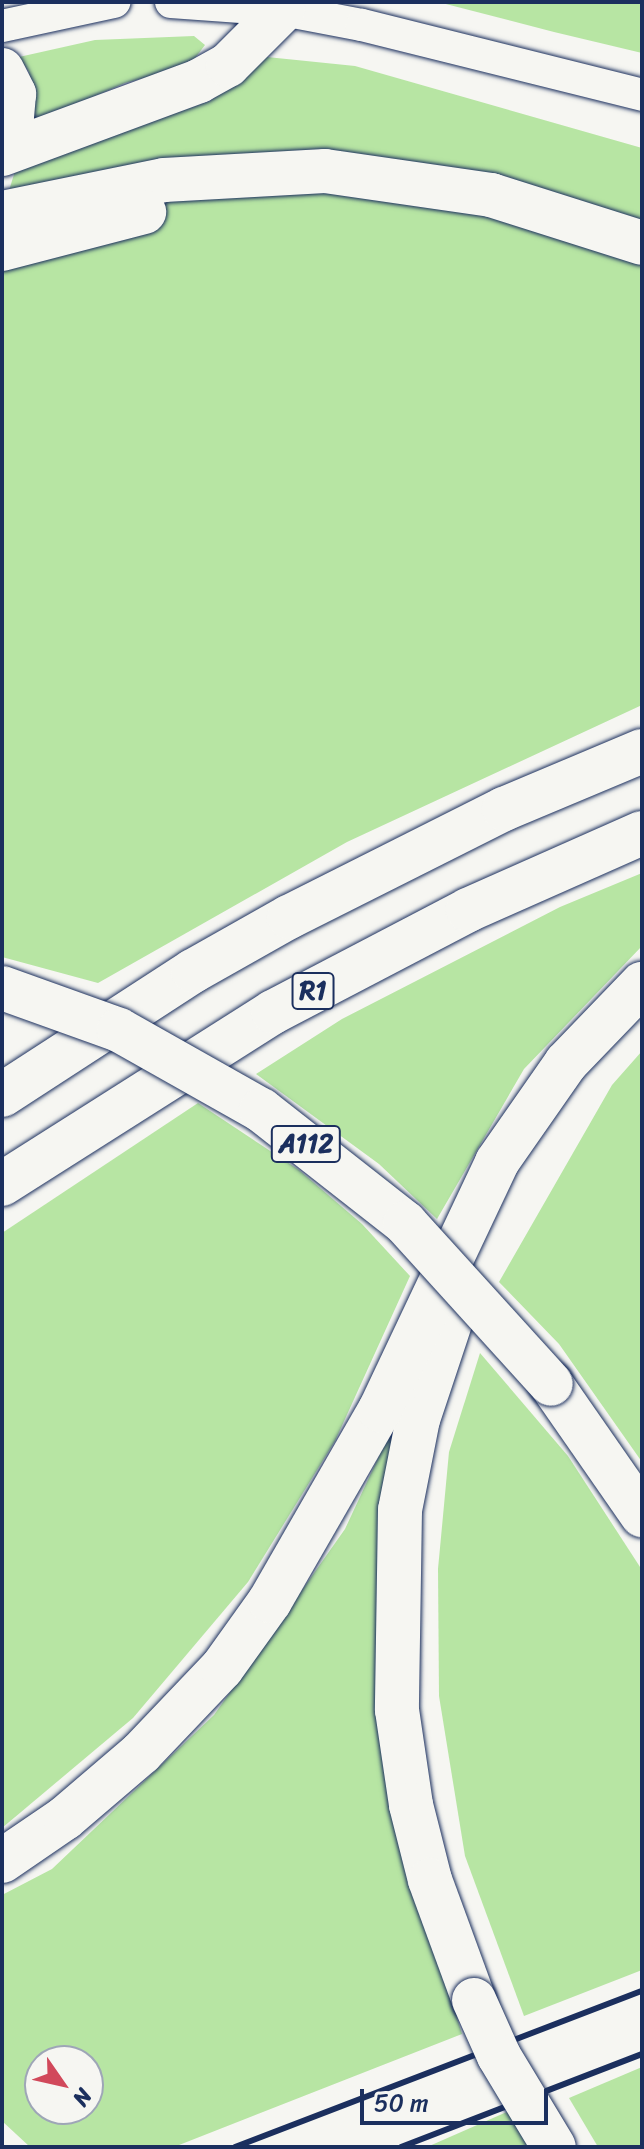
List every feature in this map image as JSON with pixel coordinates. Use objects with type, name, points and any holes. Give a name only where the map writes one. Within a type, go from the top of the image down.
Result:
[{"type":"highway","points":[[2,154],[199,81],[228,65],[283,10]]},
{"type":"highway","points":[[2,70],[14,94],[12,116],[2,133]]},
{"type":"highway","points":[[2,213],[107,188],[216,174],[325,171],[491,195],[642,243]]},
{"type":"highway","points":[[2,249],[131,213],[320,198],[483,216],[642,261]]},
{"type":"highway","points":[[2,1095],[193,971],[289,917],[504,809],[642,751]]},
{"type":"highway","name":"R1","points":[[2,1184],[273,1012],[468,910],[642,833]]},
{"type":"highway","points":[[2,1861],[65,1818],[141,1753],[222,1668],[270,1601],[380,1410],[497,1162],[566,1063],[642,984]]},
{"type":"highway","name":"A112","points":[[2,988],[119,1030],[261,1110],[405,1223],[551,1384],[642,1515]]},
{"type":"highway","points":[[543,1098],[510,1168],[439,1349],[418,1419],[400,1510],[397,1710],[411,1805],[430,1880],[474,2000],[499,2056],[554,2147]]},
{"type":"street","points":[[2,26],[114,2]]},
{"type":"street","points":[[171,2],[283,10],[462,48],[642,95]]},
{"type":"green space","points":[[438,2],[642,2],[642,53],[554,32]]},
{"type":"green space","points":[[194,36],[205,45],[189,66],[125,83],[33,123],[29,72],[19,57],[95,40]]},
{"type":"green space","points":[[267,57],[355,66],[642,148],[642,705],[347,842],[98,983],[2,957],[2,213],[16,168],[210,101]]},
{"type":"green space","points":[[642,873],[642,946],[524,1069],[437,1219],[379,1164],[256,1074],[342,1019],[560,907]]},
{"type":"green space","points":[[642,1051],[642,1462],[559,1344],[499,1282],[612,1085]]},
{"type":"green space","points":[[198,1103],[299,1170],[362,1224],[410,1276],[335,1441],[248,1582],[133,1718],[2,1828],[2,1233]]},
{"type":"green space","points":[[480,1353],[568,1456],[642,1570],[642,1970],[524,2016],[465,1856],[439,1696],[438,1569],[449,1452]]},
{"type":"green space","points":[[421,1366],[408,1856],[462,2034],[174,2147],[30,2147],[2,2121],[2,1895],[52,1869],[214,1715],[345,1529]]},
{"type":"green space","points":[[642,2067],[642,2147],[598,2147],[569,2098]]},
{"type":"green space","points":[[509,2111],[533,2147],[427,2147]]},
{"type":"railway","points":[[235,2147],[642,1991]]},
{"type":"railway","points":[[401,2147],[642,2054]]}]
